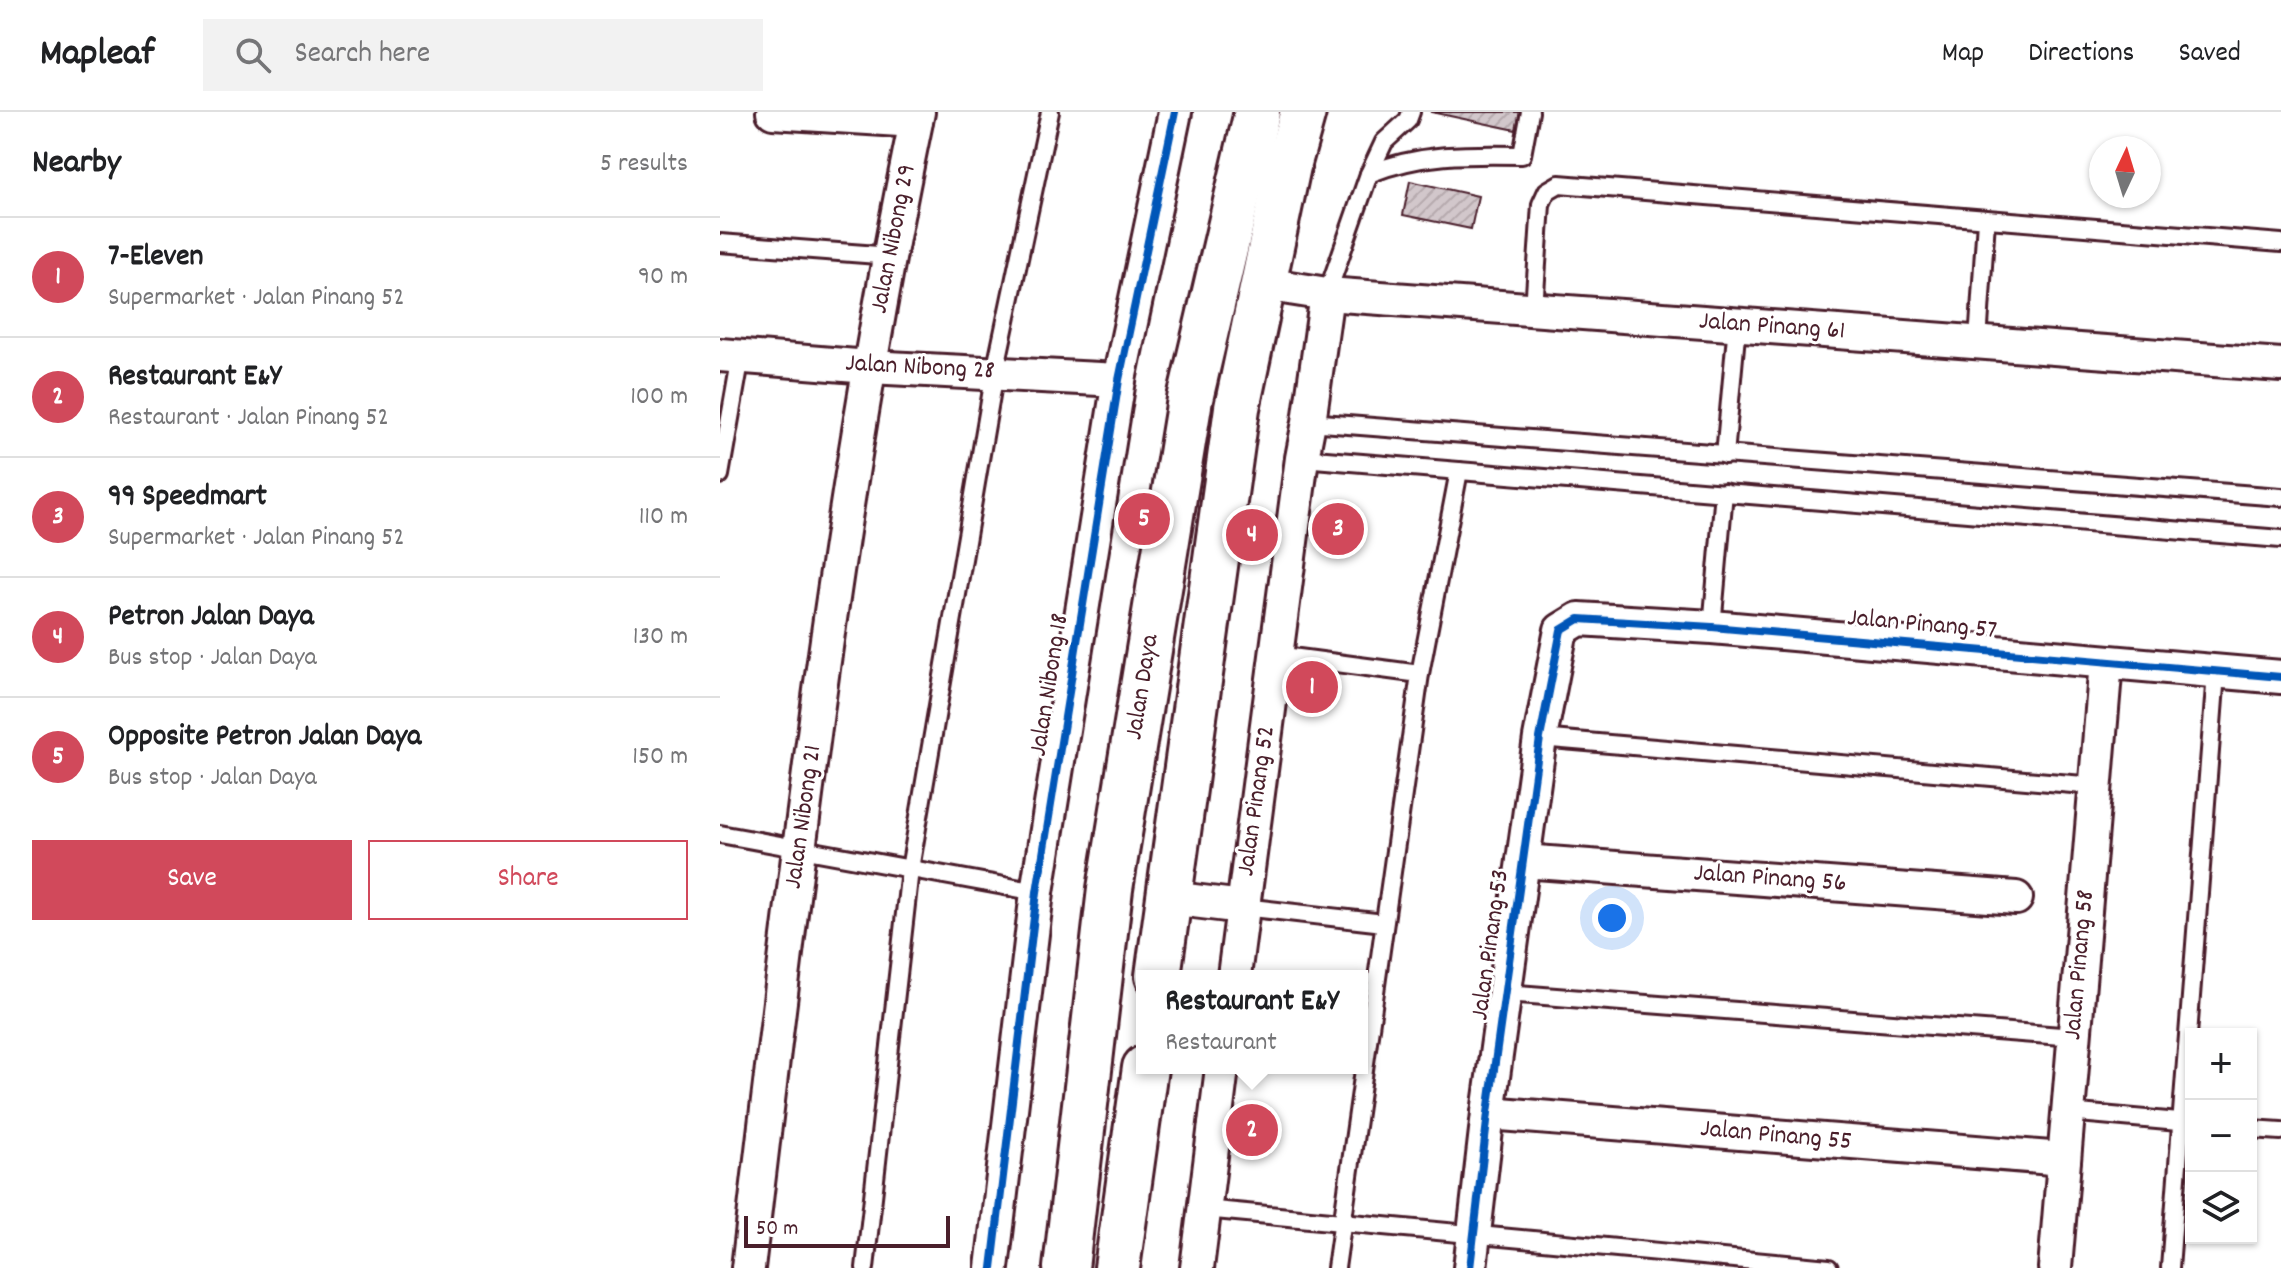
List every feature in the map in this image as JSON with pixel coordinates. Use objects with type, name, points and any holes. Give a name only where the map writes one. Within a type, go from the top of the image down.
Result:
[{"type":"main road","name":"Jalan Daya","points":[[1066,1268],[1110,889],[1190,399],[1257,112]]},
{"type":"main road","name":"Jalan Daya","points":[[1159,970],[1237,408],[1288,166],[1303,112]]},
{"type":"main road","points":[[1117,1268],[1144,1074]]},
{"type":"street","points":[[786,112],[917,116]]},
{"type":"street","name":"Jalan Nibong 18","points":[[992,1268],[1037,892],[1119,380],[1175,112]]},
{"type":"street","name":"Jalan Nibong 29","points":[[869,367],[917,116]]},
{"type":"street","name":"Jalan Pinang 61","points":[[1264,284],[1327,294],[2281,365]]},
{"type":"street","name":"Jalan Pinang 52","points":[[1235,970],[1302,458],[1327,294]]},
{"type":"street","name":"Jalan Nibong 28","points":[[731,356],[869,367],[1119,380]]},
{"type":"street","name":"Jalan Nibong 21","points":[[748,1268],[798,849],[869,367]]},
{"type":"street","name":"Jalan Pinang 57","points":[[1561,630],[1579,619],[1712,627],[2281,677]]},
{"type":"street","name":"Jalan Pinang 53","points":[[1470,1268],[1488,1113],[1540,738],[1561,630]]},
{"type":"street","name":"Jalan Pinang 58","points":[[2055,1268],[2106,662]]},
{"type":"street","name":"Jalan Pinang 56","points":[[1523,861],[2016,898]]},
{"type":"street","points":[[1169,898],[1243,907]]},
{"type":"street","points":[[1197,1268],[1221,1074]]},
{"type":"street","name":"Jalan Pinang 55","points":[[1488,1113],[2064,1159]]},
{"type":"lane","points":[[865,1268],[910,869],[995,372],[1050,112]]},
{"type":"lane","points":[[1327,294],[1369,174],[1384,142],[1408,120],[1411,112]]},
{"type":"lane","points":[[1369,174],[1395,163],[1426,158],[1461,154],[1522,155],[1530,112]]},
{"type":"lane","points":[[1534,309],[1541,204],[1547,191],[1559,184],[2281,243]]},
{"type":"lane","points":[[1978,342],[1986,220]]},
{"type":"lane","points":[[720,243],[891,256]]},
{"type":"lane","points":[[1725,455],[1737,324]]},
{"type":"lane","points":[[720,475],[731,356]]},
{"type":"lane","points":[[1309,422],[2281,497]]},
{"type":"lane","points":[[1302,458],[2281,539]]},
{"type":"lane","points":[[1368,1037],[1420,674],[1459,471]]},
{"type":"lane","points":[[1712,627],[1724,492]]},
{"type":"lane","points":[[1276,655],[1420,674]]},
{"type":"lane","points":[[2188,1100],[2216,673]]},
{"type":"lane","points":[[1540,738],[2095,786]]},
{"type":"lane","points":[[720,834],[1037,892]]},
{"type":"lane","points":[[1243,907],[1384,923]]},
{"type":"lane","points":[[1505,993],[2074,1037]]},
{"type":"lane","points":[[1336,1268],[1363,1074]]},
{"type":"lane","points":[[2068,1112],[2185,1123]]},
{"type":"lane","points":[[2257,1129],[2281,1131]]},
{"type":"lane","points":[[2170,1268],[2185,1140]]},
{"type":"lane","points":[[1204,1209],[1829,1268]]},
{"type":"building","points":[[1431,112],[1520,112],[1516,130]]},
{"type":"building","points":[[1410,181],[1478,196],[1471,229],[1403,215]]},
{"type":"cycle path","points":[[992,1268],[1037,892],[1119,380],[1175,112]]},
{"type":"cycle path","points":[[1470,1268],[1488,1113],[1540,738],[1561,630],[1579,619],[1712,627],[2281,677]]},
{"type":"place","name":"Opposite Petron Jalan Daya","points":[[1144,519]]},
{"type":"place","name":"99 Speedmart","points":[[1338,529]]},
{"type":"place","name":"Petron Jalan Daya","points":[[1252,535]]},
{"type":"place","name":"7-Eleven","points":[[1312,687]]},
{"type":"place","name":"Restaurant E&Y","points":[[1252,1130]]}]
